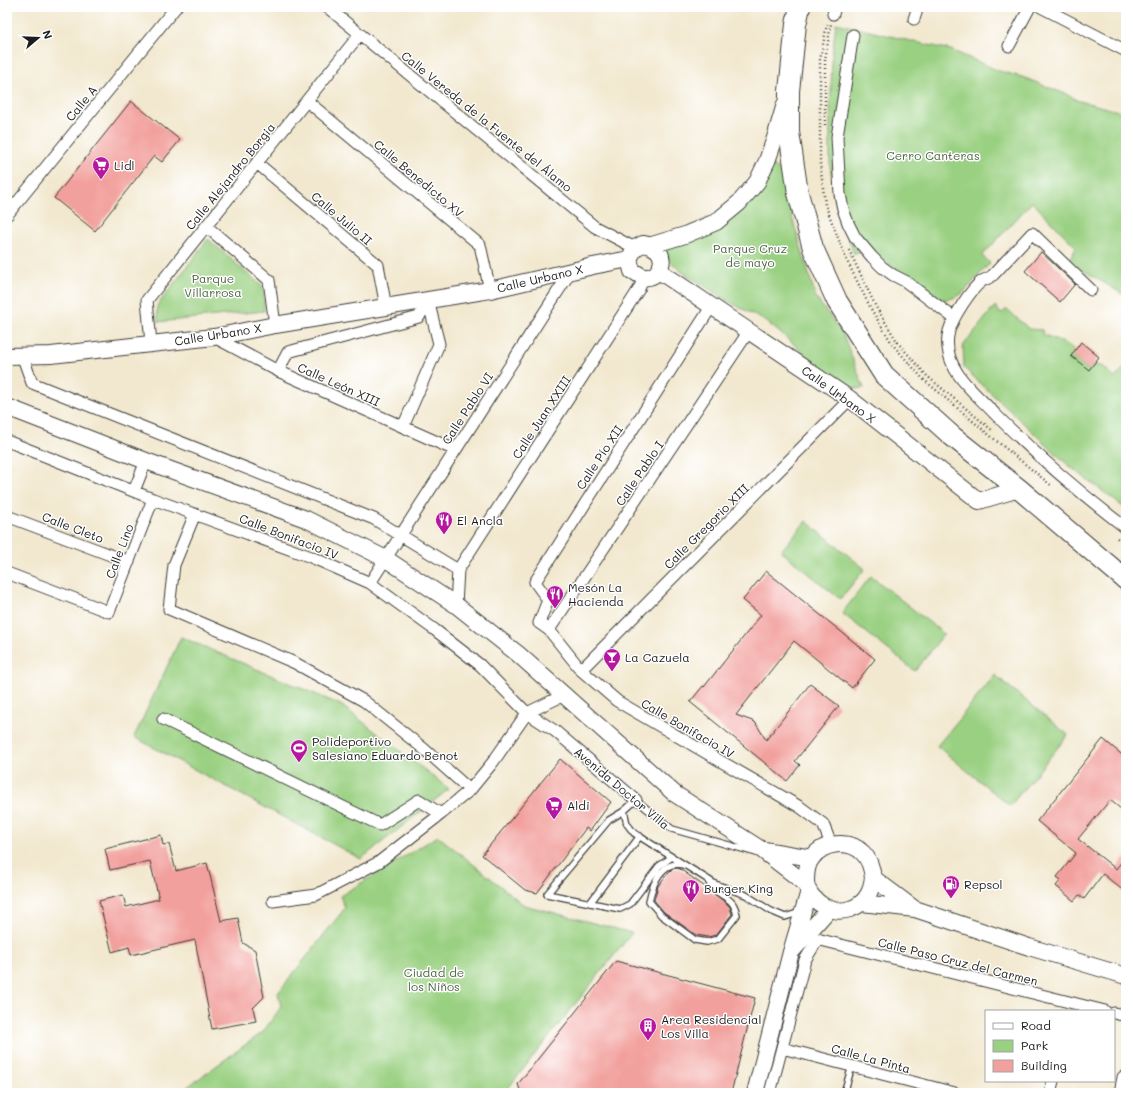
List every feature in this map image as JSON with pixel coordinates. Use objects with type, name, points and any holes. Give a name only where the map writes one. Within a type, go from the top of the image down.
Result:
[{"type":"highway","points":[[800,7],[796,24],[789,91],[788,132],[798,193],[813,248],[837,301],[884,375],[952,436],[1019,489],[1126,580]]},
{"type":"street","name":"Calle A","points":[[7,215],[176,7]]},
{"type":"street","name":"Calle Vereda de la Fuente del Álamo","points":[[327,7],[595,227],[632,253]]},
{"type":"street","points":[[914,19],[918,7]]},
{"type":"street","points":[[1009,46],[1030,7]]},
{"type":"street","points":[[1041,7],[1126,50]]},
{"type":"street","name":"Calle Alejandro Borgia","points":[[151,344],[147,300],[360,34]]},
{"type":"street","points":[[853,35],[837,137],[840,194],[843,209],[855,237],[882,267],[905,281],[954,318]]},
{"type":"street","points":[[652,245],[660,253],[662,262],[658,271],[653,276],[644,277],[632,271],[632,253],[643,244],[652,245],[685,235],[716,222],[739,203],[757,182],[767,161],[789,91]]},
{"type":"street","name":"Calle Benedicto XV","points":[[306,101],[480,245],[490,290]]},
{"type":"street","name":"Calle Julio II","points":[[257,163],[378,265],[386,307]]},
{"type":"street","points":[[206,226],[269,280],[275,325]]},
{"type":"street","points":[[1091,290],[1032,233],[991,277],[982,281],[965,301],[949,329],[947,337],[948,350],[953,366],[963,381],[1005,424],[1075,487],[1126,528]]},
{"type":"street","name":"Calle Urbano X","points":[[14,356],[51,354],[214,337],[275,325],[490,290],[593,266],[632,253]]},
{"type":"street","name":"Calle Pablo VI","points":[[370,583],[571,271]]},
{"type":"street","name":"Calle Urbano X","points":[[658,271],[850,399],[978,501],[1019,489]]},
{"type":"street","name":"Calle Juan XXIII","points":[[458,570],[639,289],[644,277]]},
{"type":"street","points":[[278,371],[288,352],[419,317],[428,300]]},
{"type":"street","points":[[403,427],[439,344],[428,300]]},
{"type":"street","name":"Calle Pío XII","points":[[539,623],[548,600],[534,582],[711,307]]},
{"type":"street","name":"Calle Pablo I","points":[[550,630],[750,331]]},
{"type":"street","name":"Calle León XIII","points":[[214,337],[278,371],[455,450]]},
{"type":"street","points":[[14,356],[32,383],[374,519],[458,570],[456,605]]},
{"type":"street","name":"Calle Gregorio XIII","points":[[581,670],[850,399]]},
{"type":"street","points":[[7,407],[146,461],[306,519],[386,559],[456,605],[518,654],[675,794],[768,854],[808,887],[819,904],[829,909],[840,911],[852,908],[862,903],[870,892],[873,878],[871,866],[863,853],[853,846],[842,843],[831,844],[820,850],[812,858],[807,870],[808,887],[803,911],[755,1093]]},
{"type":"street","name":"Calle Bonifacio IV","points":[[7,441],[154,499],[312,557],[370,583],[480,665],[527,713]]},
{"type":"street","points":[[134,491],[146,461]]},
{"type":"street","name":"Calle Lino","points":[[7,573],[110,612],[154,499]]},
{"type":"street","points":[[195,514],[174,565],[169,609],[295,663],[364,701],[424,749],[470,790]]},
{"type":"street","name":"Calle Cleto","points":[[7,516],[129,562]]},
{"type":"street","name":"Calle Bonifacio IV","points":[[539,623],[550,630],[581,670],[617,701],[800,807],[823,824],[831,844]]},
{"type":"street","points":[[272,901],[316,895],[379,862],[470,790],[493,762],[527,713],[564,695]]},
{"type":"street","name":"Avenida Doctor Villa","points":[[527,713],[555,731],[636,800]]},
{"type":"street","points":[[163,719],[380,825],[419,800],[441,814]]},
{"type":"street","points":[[768,854],[812,858]]},
{"type":"street","points":[[873,878],[915,909]]},
{"type":"street","points":[[862,903],[915,909],[1029,947],[1126,976]]},
{"type":"street","points":[[770,1093],[811,938],[829,909]]},
{"type":"street","points":[[791,952],[811,938]]},
{"type":"street","name":"Calle Paso Cruz del Carmen","points":[[811,938],[1072,1007],[1097,1010]]},
{"type":"street","points":[[1115,1013],[1126,1016]]},
{"type":"street","name":"Calle La Pinta","points":[[782,1048],[955,1093]]},
{"type":"street","points":[[1120,1093],[1123,1077]]},
{"type":"street","points":[[1050,1093],[1053,1082]]},
{"type":"lane","name":"Avenida Doctor Villa","points":[[636,800],[672,829],[768,854]]},
{"type":"lane","points":[[636,800],[624,811],[610,820],[547,894],[620,909],[630,904],[659,866],[672,857]]},
{"type":"lane","points":[[624,811],[628,824],[634,833],[715,884],[746,895],[771,911],[785,917],[803,911]]},
{"type":"lane","points":[[590,903],[640,836]]},
{"type":"lane","points":[[686,866],[676,864],[665,869],[652,886],[649,901],[661,916],[683,932],[695,940],[707,942],[718,939],[737,915],[735,906],[732,902],[713,889],[707,879]]},
{"type":"lane","points":[[844,1093],[852,1066]]},
{"type":"green space","name":"Cerro Canteras","points":[[836,23],[951,50],[999,71],[1022,77],[1071,96],[1076,100],[1126,113],[1126,296],[1069,262],[1076,247],[1032,202],[982,256],[990,263],[964,292],[957,297],[943,300],[933,297],[875,253],[863,249],[854,254],[836,204],[830,166],[832,55]]},
{"type":"green space","name":"Parque Cruz de mayo","points":[[767,161],[796,182],[792,217],[816,298],[842,332],[864,388],[836,390],[797,347],[767,322],[728,301],[682,272],[652,245],[739,203]]},
{"type":"green space","name":"Parque Villarrosa","points":[[208,239],[264,288],[264,311],[158,322],[157,306]]},
{"type":"green space","points":[[995,306],[1001,314],[1007,309],[1029,329],[1042,330],[1044,335],[1060,341],[1075,350],[1071,356],[1089,370],[1093,364],[1104,367],[1115,378],[1126,366],[1126,509],[1068,465],[964,368],[963,346]]},
{"type":"green space","points":[[806,521],[865,569],[840,599],[781,551]]},
{"type":"green space","points":[[871,576],[944,634],[915,671],[842,613]]},
{"type":"green space","name":"Polideportivo Salesiano Eduardo Benot","points":[[181,637],[341,705],[449,789],[361,859],[134,737]]},
{"type":"green space","points":[[995,675],[1068,735],[1010,806],[937,746]]},
{"type":"green space","name":"Ciudad de los Niños","points":[[438,836],[524,905],[632,933],[505,1092],[506,1093],[179,1093],[263,1032],[281,1007],[278,993],[345,908],[340,896]]},
{"type":"building","name":"Lidl","points":[[131,101],[180,140],[162,162],[154,156],[95,231],[54,198]]},
{"type":"building","points":[[1041,252],[1075,284],[1060,302],[1025,271]]},
{"type":"building","points":[[1081,342],[1099,357],[1089,370],[1071,356]]},
{"type":"building","points":[[766,571],[875,659],[852,688],[794,641],[736,715],[755,722],[766,740],[810,684],[839,706],[795,761],[800,765],[787,781],[690,702],[703,686],[704,687],[761,615],[743,600]]},
{"type":"building","points":[[1103,739],[1126,758],[1126,813],[1110,800],[1078,839],[1116,869],[1126,856],[1126,893],[1103,874],[1084,899],[1079,895],[1074,901],[1056,886],[1061,880],[1057,877],[1076,853],[1037,821]]},
{"type":"building","name":"Aldi","points":[[560,759],[611,802],[590,831],[586,828],[537,893],[525,890],[482,855]]},
{"type":"building","points":[[161,835],[163,845],[169,844],[176,871],[207,863],[221,921],[238,918],[243,943],[255,950],[264,997],[253,1008],[256,1021],[212,1029],[195,940],[131,955],[129,947],[112,952],[99,901],[123,895],[126,907],[159,899],[150,861],[110,870],[105,849]]},
{"type":"building","name":"Burger King","points":[[677,868],[708,889],[730,907],[732,914],[716,935],[708,937],[696,935],[664,912],[654,900],[658,886],[672,869]]},
{"type":"building","name":"Area Residencial Los Villa","points":[[616,961],[755,998],[731,1093],[521,1093],[518,1084]]},
{"type":"place","name":"Lidl","points":[[101,180]]},
{"type":"place","name":"El Ancla","points":[[444,535]]},
{"type":"place","name":"Mesón La Hacienda","points":[[555,609]]},
{"type":"place","name":"La Cazuela","points":[[612,672]]},
{"type":"place","name":"Polideportivo Salesiano Eduardo Benot","points":[[299,763]]},
{"type":"place","name":"Aldi","points":[[554,820]]},
{"type":"place","name":"Repsol","points":[[951,899]]},
{"type":"place","name":"Burger King","points":[[691,903]]},
{"type":"place","name":"Area Residencial Los Villa","points":[[648,1041]]}]
